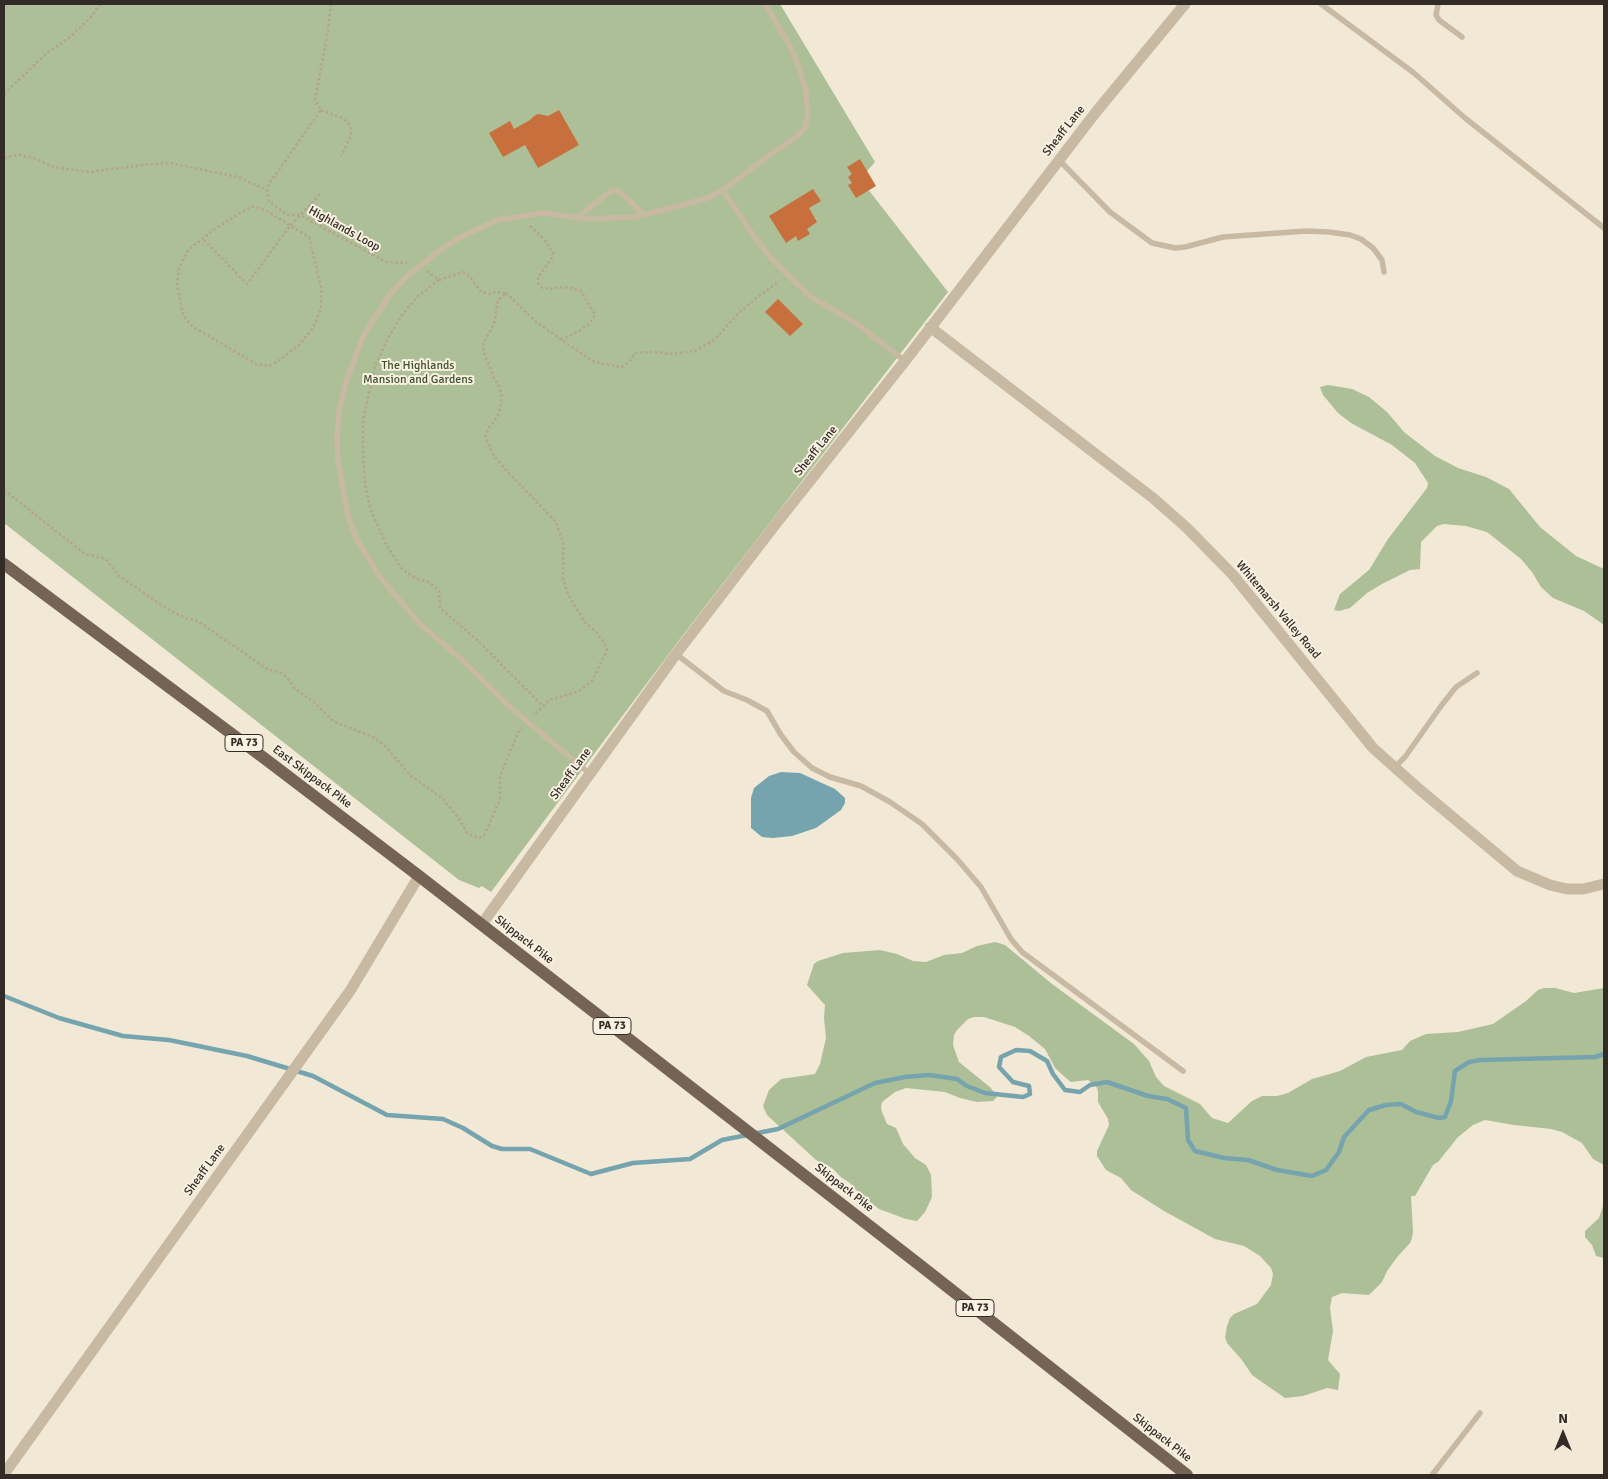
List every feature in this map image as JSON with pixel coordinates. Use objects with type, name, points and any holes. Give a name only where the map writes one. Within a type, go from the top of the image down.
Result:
[{"type":"main road","name":"East Skippack Pike","points":[[4,564],[482,924]]},
{"type":"main road","name":"Skippack Pike","points":[[482,924],[1187,1475]]},
{"type":"street","name":"Sheaff Lane","points":[[482,924],[676,654],[1059,160],[1185,4]]},
{"type":"street","name":"Whitemarsh Valley Road","points":[[930,326],[1153,498],[1187,528],[1233,575],[1374,748],[1394,768],[1517,871],[1550,886],[1567,889],[1583,889],[1604,884]]},
{"type":"street","name":"Sheaff Lane","points":[[4,1474],[350,991],[419,876]]},
{"type":"lane","points":[[589,773],[511,708],[461,659],[420,624],[379,576],[356,538],[348,516],[338,461],[339,411],[346,382],[363,336],[376,314],[406,276],[459,238],[497,220],[526,215],[543,213],[610,219],[644,215],[707,198],[723,190],[796,138],[805,128],[808,115],[803,79],[791,48],[765,4]]},
{"type":"lane","points":[[1321,4],[1414,73],[1465,118],[1604,228]]},
{"type":"lane","points":[[1438,4],[1436,15],[1439,20],[1462,37]]},
{"type":"lane","points":[[1059,160],[1110,212],[1152,243],[1175,248],[1223,237],[1306,231],[1329,232],[1356,237],[1374,248],[1382,260],[1384,272]]},
{"type":"lane","points":[[578,217],[611,191],[616,190],[644,215]]},
{"type":"lane","points":[[723,190],[753,235],[787,275],[811,297],[857,324],[905,361]]},
{"type":"lane","points":[[676,654],[724,691],[747,700],[767,711],[781,736],[794,752],[812,768],[830,777],[861,786],[890,802],[922,824],[957,859],[981,887],[1011,939],[1022,952],[1182,1071]]},
{"type":"lane","points":[[1394,768],[1405,757],[1440,706],[1456,687],[1477,673]]},
{"type":"lane","points":[[1432,1475],[1480,1413]]},
{"type":"path","points":[[4,94],[47,53],[70,37],[92,16],[100,4]]},
{"type":"path","points":[[331,4],[315,100],[321,110],[342,118],[348,123],[351,136],[341,156]]},
{"type":"path","points":[[4,158],[20,156],[34,158],[54,167],[89,172],[170,163],[238,177],[267,190],[269,184],[321,110]]},
{"type":"path","name":"Highlands Loop","points":[[267,190],[269,200],[287,215],[300,215],[386,262],[421,264]]},
{"type":"path","points":[[203,239],[247,284],[290,226],[320,194]]},
{"type":"path","points":[[252,206],[265,210],[290,226],[309,237],[321,287],[321,309],[313,328],[300,344],[269,366],[256,364],[192,326],[183,315],[177,284],[179,268],[188,250],[216,228],[252,206]]},
{"type":"path","points":[[526,215],[531,228],[543,238],[553,253],[552,260],[538,277],[538,283],[542,288],[572,288],[581,291],[595,315],[590,323],[579,332],[560,340]]},
{"type":"path","points":[[506,293],[536,322],[591,360],[622,367],[630,361],[635,353],[674,354],[695,351],[714,340],[738,314],[787,275]]},
{"type":"path","points":[[439,280],[417,297],[402,315],[388,338],[375,366],[363,420],[365,486],[371,511],[386,544],[402,569],[415,578],[433,585],[439,591],[440,608],[476,639],[542,705]]},
{"type":"green space","name":"The Highlands Mansion and Gardens","points":[[4,4],[780,4],[875,162],[860,179],[948,292],[680,639],[491,892],[482,886],[479,888],[459,880],[4,523]]},
{"type":"green space","points":[[1328,385],[1352,389],[1369,397],[1387,412],[1404,432],[1435,456],[1458,468],[1486,477],[1509,489],[1540,527],[1576,556],[1604,569],[1604,625],[1584,611],[1553,598],[1541,587],[1521,559],[1487,532],[1466,526],[1444,524],[1437,526],[1421,542],[1420,569],[1410,570],[1382,584],[1367,593],[1350,608],[1339,611],[1334,610],[1340,594],[1369,570],[1388,539],[1427,488],[1428,483],[1415,463],[1392,445],[1351,423],[1338,413],[1323,395],[1320,387]]},
{"type":"green space","points":[[995,942],[1005,945],[1052,984],[1134,1044],[1149,1061],[1156,1077],[1164,1086],[1200,1104],[1212,1118],[1228,1123],[1252,1101],[1262,1096],[1277,1096],[1288,1093],[1312,1079],[1340,1071],[1366,1057],[1402,1050],[1410,1041],[1426,1034],[1458,1032],[1493,1024],[1526,1001],[1538,990],[1555,988],[1574,993],[1604,988],[1604,1165],[1593,1159],[1582,1143],[1562,1132],[1485,1120],[1473,1125],[1458,1137],[1438,1162],[1433,1165],[1415,1196],[1411,1196],[1412,1238],[1387,1271],[1382,1282],[1369,1295],[1342,1293],[1332,1297],[1330,1308],[1333,1331],[1328,1360],[1340,1374],[1338,1390],[1327,1388],[1303,1396],[1285,1398],[1252,1375],[1227,1343],[1225,1337],[1230,1318],[1234,1314],[1257,1304],[1271,1285],[1273,1274],[1271,1268],[1260,1256],[1244,1246],[1215,1239],[1164,1211],[1131,1190],[1121,1178],[1106,1170],[1097,1156],[1097,1151],[1109,1125],[1108,1119],[1098,1102],[1096,1086],[1088,1080],[1071,1082],[1055,1068],[1045,1049],[1015,1027],[984,1017],[974,1017],[968,1019],[954,1035],[953,1045],[959,1062],[991,1088],[997,1097],[993,1101],[977,1102],[945,1092],[906,1088],[895,1092],[882,1102],[882,1112],[887,1124],[896,1128],[903,1144],[915,1158],[926,1165],[931,1175],[932,1197],[925,1212],[917,1221],[879,1209],[832,1168],[816,1160],[767,1115],[763,1106],[769,1090],[781,1079],[815,1074],[820,1064],[826,1038],[825,1005],[807,985],[814,964],[843,953],[880,950],[897,954],[913,961],[926,962],[944,955],[962,953],[977,946]]},
{"type":"green space","points":[[1604,1203],[1604,1258],[1596,1256],[1592,1245],[1585,1237],[1585,1231],[1599,1218]]},
{"type":"water","points":[[781,772],[800,773],[835,789],[845,798],[845,803],[841,810],[816,828],[792,836],[762,837],[751,828],[751,798],[754,788],[769,776]]},
{"type":"building","points":[[559,110],[579,145],[538,168],[525,145],[503,157],[489,133],[510,121],[514,129],[538,114],[548,116]]},
{"type":"building","points":[[860,159],[876,186],[856,198],[848,185],[852,183],[848,177],[852,174],[847,167]]},
{"type":"building","points":[[813,189],[821,201],[809,208],[817,222],[807,229],[810,234],[798,241],[796,236],[786,243],[769,216]]},
{"type":"building","points":[[778,299],[803,324],[790,336],[765,312]]},
{"type":"waterway","points":[[4,996],[59,1018],[123,1036],[169,1040],[247,1056],[313,1076],[387,1115],[443,1119],[463,1128],[492,1146],[502,1149],[530,1149],[591,1174],[633,1163],[690,1159],[722,1140],[778,1129],[875,1083],[905,1077],[929,1075],[957,1079],[967,1086],[985,1093],[1023,1097],[1030,1094],[1029,1086],[1013,1082],[999,1067],[1001,1057],[1016,1050],[1030,1051],[1047,1061],[1053,1074],[1065,1090],[1080,1092],[1090,1085],[1107,1082],[1148,1096],[1167,1099],[1186,1108],[1188,1140],[1195,1151],[1224,1158],[1248,1160],[1277,1170],[1312,1176],[1326,1170],[1339,1152],[1344,1137],[1369,1110],[1386,1105],[1401,1104],[1416,1112],[1439,1118],[1445,1117],[1451,1101],[1455,1071],[1469,1062],[1480,1060],[1595,1057],[1604,1054]]}]
